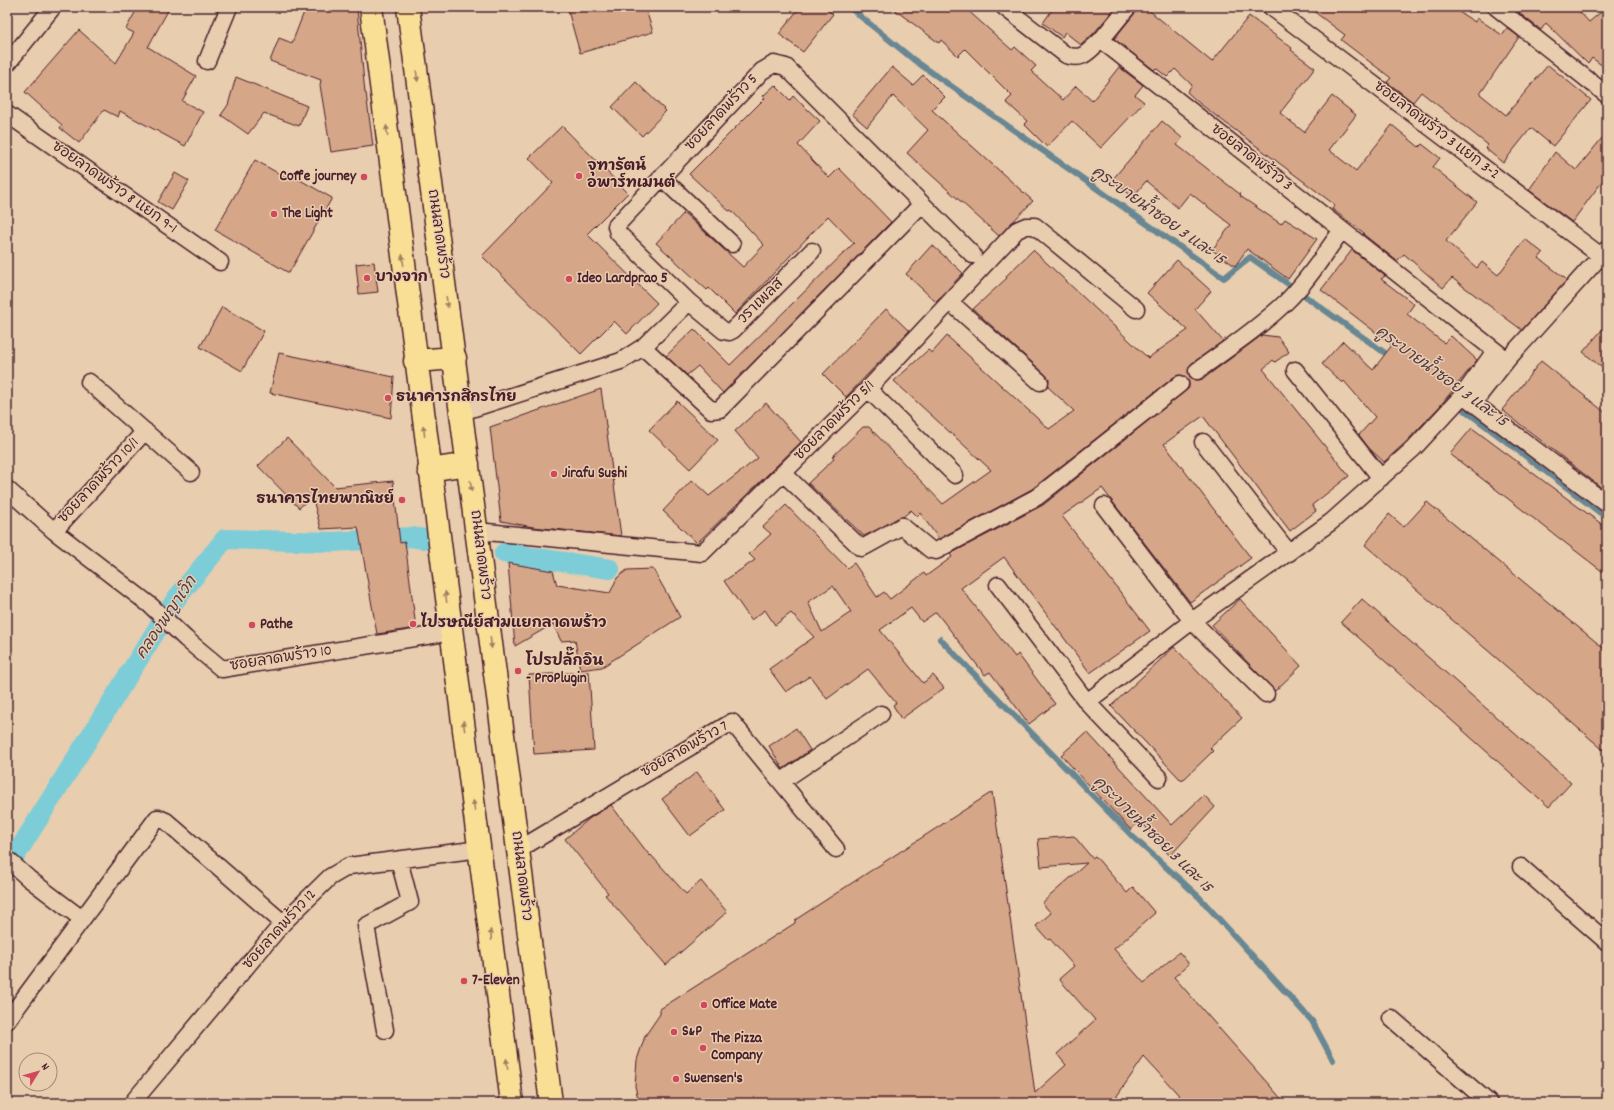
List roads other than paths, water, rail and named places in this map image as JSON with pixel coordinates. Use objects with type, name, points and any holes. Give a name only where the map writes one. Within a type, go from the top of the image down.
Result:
[{"type":"main road","points":[[371,7],[429,470],[480,849],[512,1103]]},
{"type":"main road","name":"ถนนลาดพร้าว","points":[[408,7],[551,1103]]},
{"type":"main road","points":[[415,361],[455,358]]},
{"type":"main road","points":[[429,470],[468,464]]},
{"type":"street","points":[[7,64],[53,7]]},
{"type":"street","points":[[207,61],[229,7]]},
{"type":"street","points":[[1004,7],[1066,55],[1075,58],[1084,55],[1101,40],[1128,7]]},
{"type":"street","name":"ซอยลาดพร้าว 3 แยก 3-2","points":[[1271,7],[1604,253]]},
{"type":"street","points":[[1496,7],[1607,95]]},
{"type":"street","name":"ซอยลาดพร้าว 3","points":[[1101,40],[1501,356]]},
{"type":"street","name":"ซอยลาดพร้าว 5","points":[[689,302],[618,233],[616,226],[762,71],[774,64],[786,67],[973,255]]},
{"type":"street","name":"ซอยลาดพร้าว 8 แยก 9-1","points":[[7,114],[220,262]]},
{"type":"street","points":[[661,177],[732,244]]},
{"type":"street","points":[[643,347],[711,410],[720,409],[922,204]]},
{"type":"street","name":"ซอยลาดพร้าว 5/1","points":[[477,531],[702,553],[868,389],[1017,230],[1026,226],[1035,226],[1136,310]]},
{"type":"street","points":[[1197,370],[1260,325],[1296,290],[1342,230]]},
{"type":"street","name":"วราเพลส","points":[[689,302],[724,331],[729,332],[733,330],[812,251]]},
{"type":"street","points":[[1087,702],[1192,621],[1289,554],[1331,522],[1413,449],[1461,402],[1501,356],[1604,253]]},
{"type":"street","points":[[462,412],[622,361],[643,347],[689,302]]},
{"type":"street","points":[[950,302],[1040,382]]},
{"type":"street","points":[[1294,370],[1381,478]]},
{"type":"street","name":"ซอยลาดพร้าว 10/1","points":[[89,382],[192,472]]},
{"type":"street","points":[[783,473],[861,548],[902,526],[931,550],[936,551],[1037,497],[1180,384]]},
{"type":"street","points":[[868,389],[956,475]]},
{"type":"street","points":[[1461,402],[1607,504]]},
{"type":"street","name":"ซอยลาดพร้าว 10/1","points":[[54,531],[145,431]]},
{"type":"street","points":[[1203,442],[1289,554]]},
{"type":"street","name":"ซอยลาดพร้าว 10","points":[[10,498],[150,605],[186,639],[222,669],[451,632]]},
{"type":"street","points":[[1104,506],[1192,621],[1266,694]]},
{"type":"street","points":[[998,585],[1087,702],[1159,778]]},
{"type":"street","points":[[782,781],[881,714]]},
{"type":"street","name":"ซอยลาดพร้าว 7","points":[[518,850],[730,722],[734,722],[836,849]]},
{"type":"street","points":[[7,1021],[157,818],[166,821],[283,923]]},
{"type":"street","name":"ซอยลาดพร้าว 12","points":[[132,1103],[283,923],[330,877],[349,866],[480,849]]},
{"type":"street","points":[[7,859],[28,878],[82,919]]},
{"type":"street","points":[[385,1030],[366,926],[410,902],[399,860]]},
{"type":"street","points":[[1520,867],[1607,942]]},
{"type":"street","points":[[1391,1018],[1488,1103]]},
{"type":"waterway","name":"คูระบายน้ำซอย 3 และ 15","points":[[849,7],[914,60],[1224,278],[1250,257],[1392,358]]},
{"type":"waterway","name":"คูระบายน้ำซอย 3 และ 15","points":[[1441,392],[1607,518]]},
{"type":"waterway","name":"คลองพญาเวิก","points":[[7,869],[176,599],[225,539],[333,542],[411,537],[424,539]]},
{"type":"waterway","name":"คลองพญาเวิก","points":[[504,553],[610,569]]},
{"type":"waterway","name":"คูระบายน้ำซอย 3 และ 15","points":[[940,639],[1134,838],[1199,897],[1312,1021],[1333,1060]]},
{"type":"place","name":"จุฑารัตน์ อพาร์ทเมนต์","points":[[579,176]]},
{"type":"place","name":"Coffe journey","points":[[364,177]]},
{"type":"place","name":"The Light","points":[[274,214]]},
{"type":"place","name":"บางจาก","points":[[367,278]]},
{"type":"place","name":"Ideo Lardprao 5","points":[[569,279]]},
{"type":"place","name":"ธนาคารกสิกรไทย","points":[[388,398]]},
{"type":"place","name":"Jirafu Sushi","points":[[554,474]]},
{"type":"place","name":"ธนาคารไทยพาณิชย์","points":[[402,500]]},
{"type":"place","name":"ไปรษณีย์สามแยกลาดพร้าว","points":[[413,624]]},
{"type":"place","name":"Pathe","points":[[252,625]]},
{"type":"place","name":"โปรปลั๊กอิน - ProPlugin","points":[[518,671]]},
{"type":"place","name":"7-Eleven","points":[[464,981]]},
{"type":"place","name":"Office Mate","points":[[704,1005]]},
{"type":"place","name":"S&P","points":[[674,1032]]},
{"type":"place","name":"The Pizza Company","points":[[703,1048]]},
{"type":"place","name":"Swensen's","points":[[676,1079]]}]
